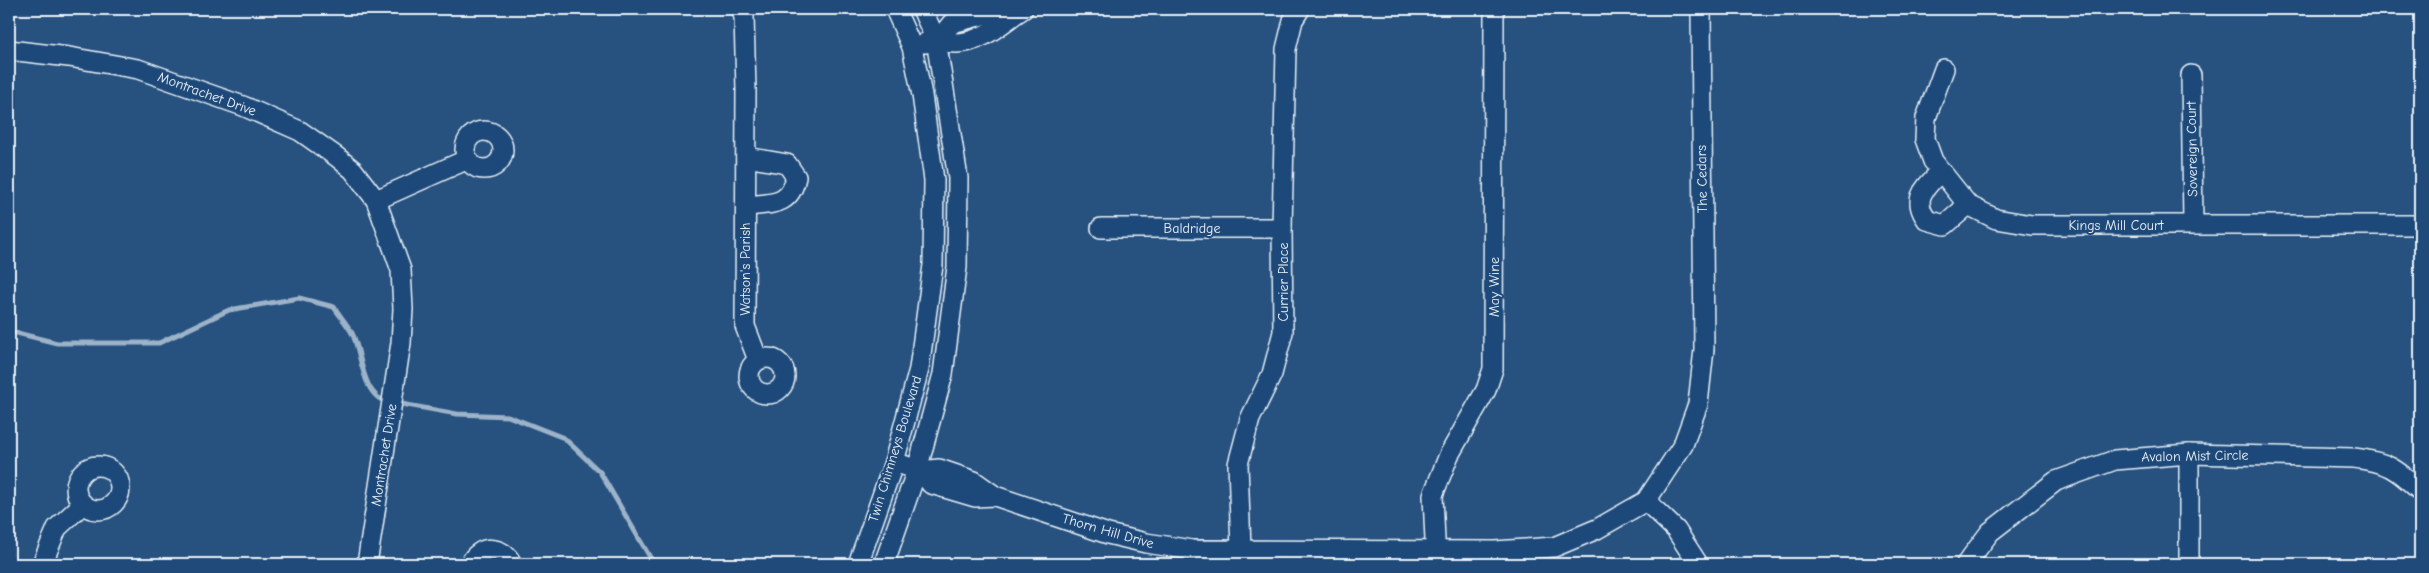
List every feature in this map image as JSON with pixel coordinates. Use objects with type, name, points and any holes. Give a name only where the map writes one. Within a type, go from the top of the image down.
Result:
[{"type":"street","name":"Watson's Parish","points":[[741,9],[744,17],[746,71],[745,326],[758,360]]},
{"type":"street","name":"Twin Chimneys Boulevard","points":[[858,564],[894,462],[919,369],[933,265],[934,180],[922,96],[912,47],[895,9]]},
{"type":"street","name":"Twin Chimneys Boulevard","points":[[884,564],[919,471],[943,374],[957,267],[958,178],[937,40],[922,9]]},
{"type":"street","points":[[912,47],[937,40],[956,43],[990,34],[1023,9]]},
{"type":"street","name":"Currier Place","points":[[1243,557],[1238,464],[1250,419],[1272,374],[1283,332],[1282,228],[1286,49],[1293,20],[1300,9]]},
{"type":"street","name":"May Wine","points":[[1435,558],[1433,495],[1449,455],[1482,399],[1493,369],[1494,9]]},
{"type":"street","name":"The Cedars","points":[[1701,9],[1704,349]]},
{"type":"street","name":"Montrachet Drive","points":[[9,50],[69,57],[138,69],[243,106],[300,131],[348,165],[376,200],[401,270],[403,310],[390,414],[367,564]]},
{"type":"street","name":"Kings Mill Court","points":[[1944,70],[1926,118],[1925,139],[1933,161],[1968,205],[1996,219],[2032,225],[2420,225]]},
{"type":"street","name":"Sovereign Court","points":[[2191,75],[2193,224]]},
{"type":"street","name":"Watson's Parish","points":[[746,157],[786,164],[796,178],[793,190],[784,200],[746,206]]},
{"type":"street","points":[[376,200],[468,159]]},
{"type":"street","points":[[1941,171],[1928,184],[1920,198],[1919,210],[1927,220],[1945,225],[1968,205]]},
{"type":"street","name":"Baldridge","points":[[1101,228],[1282,228]]},
{"type":"street","name":"Thorn Hill Drive","points":[[894,462],[919,471],[931,484],[975,497],[995,496],[1108,534],[1146,543],[1243,557],[1435,558],[1554,547],[1597,529],[1646,501],[1683,445],[1698,404],[1704,349]]},
{"type":"street","points":[[2189,454],[2189,564]]},
{"type":"street","name":"Avalon Mist Circle","points":[[1966,564],[1990,532],[2056,481],[2115,460],[2189,454],[2374,460],[2392,466],[2420,491]]},
{"type":"street","points":[[1646,501],[1676,530],[1698,564]]},
{"type":"street","points":[[42,564],[56,528],[83,504]]},
{"type":"street","points":[[470,564],[478,553],[490,549],[503,552],[512,564]]},
{"type":"waterway","points":[[9,331],[57,343],[159,343],[229,310],[299,298],[334,307],[352,333],[367,383],[372,392],[388,402]]},
{"type":"waterway","points":[[396,403],[457,414],[508,416],[564,438],[600,472],[654,564]]}]
